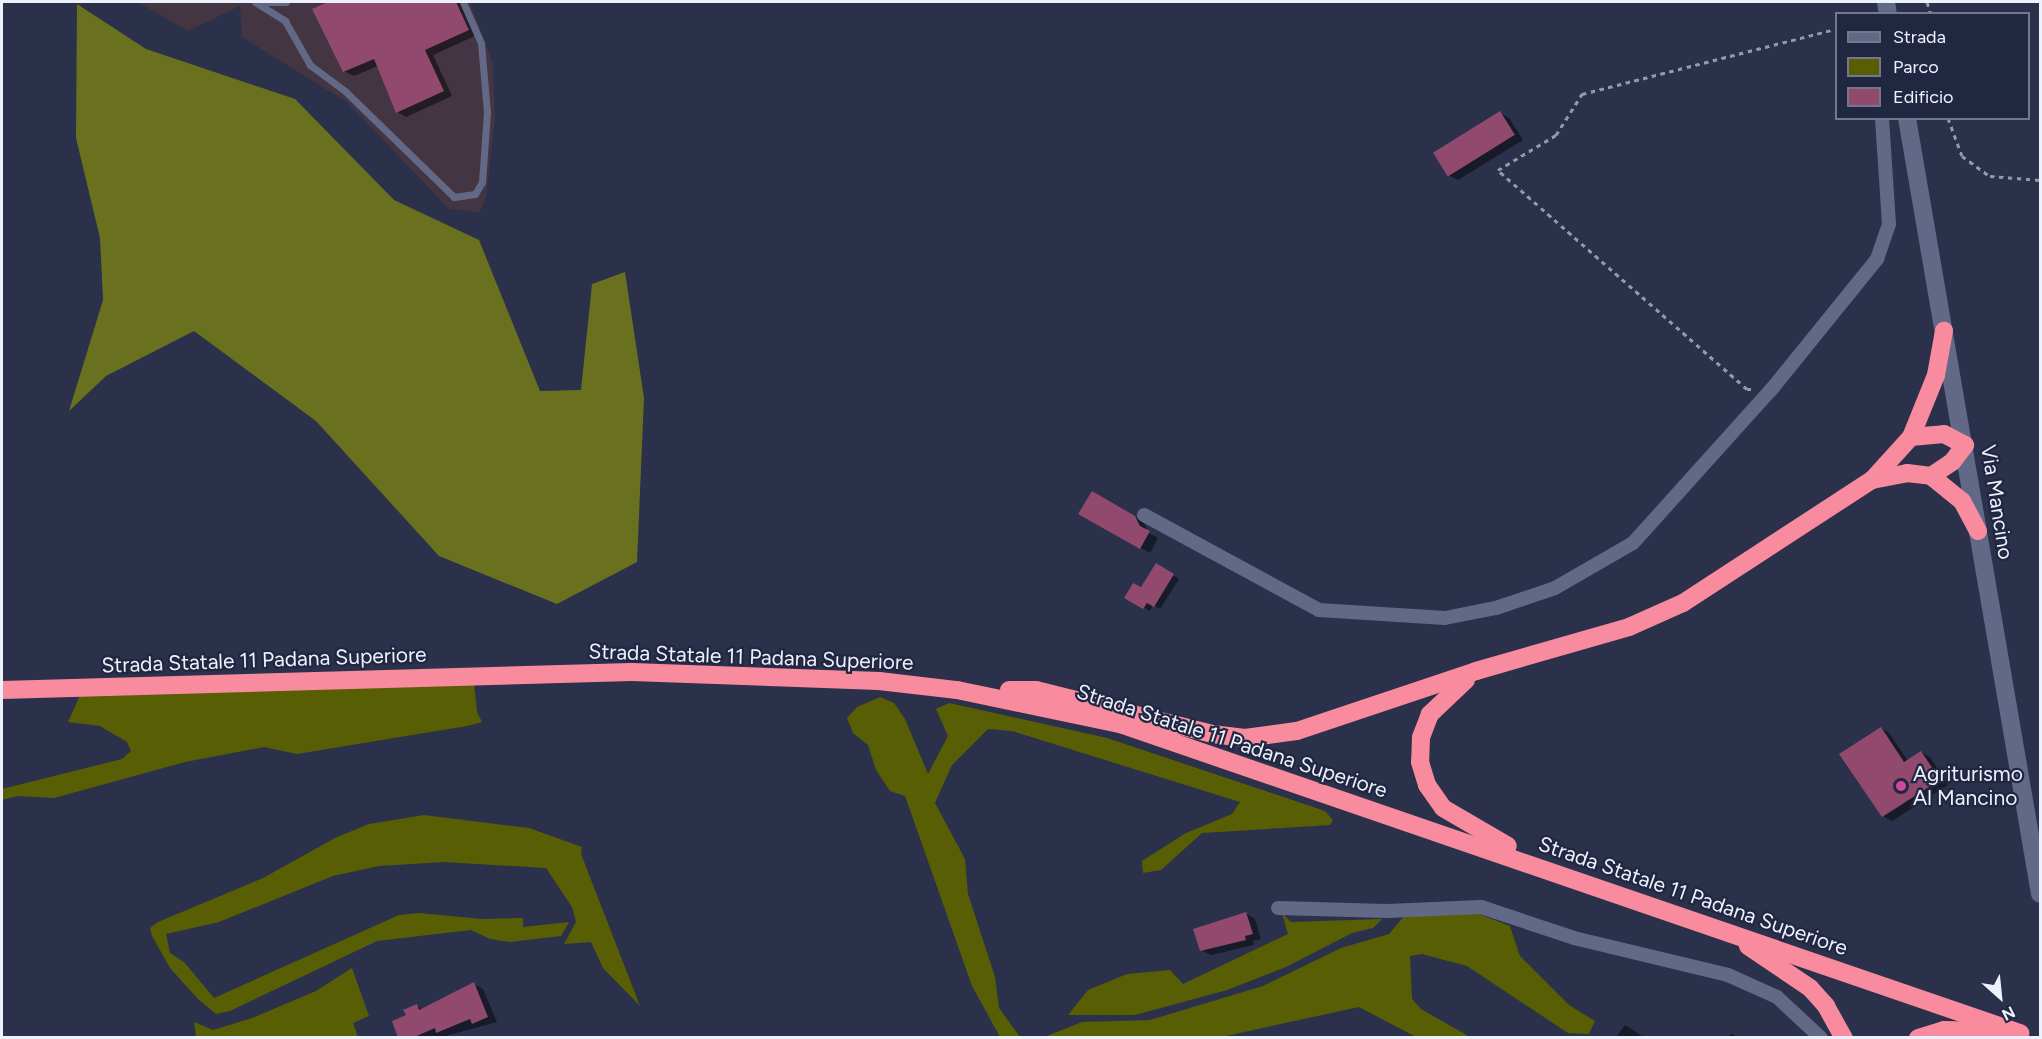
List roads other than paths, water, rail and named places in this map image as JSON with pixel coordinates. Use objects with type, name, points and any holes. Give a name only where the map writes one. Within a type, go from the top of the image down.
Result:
[{"type":"highway","points":[[957,690],[1036,690],[1212,734],[1245,738],[1297,731],[1476,671],[1603,637],[1654,617],[1711,586],[1872,480],[1911,437],[1936,375],[1944,331]]},
{"type":"highway","points":[[1911,437],[1927,433],[1944,434],[1965,445],[1952,462],[1930,476]]},
{"type":"highway","points":[[1872,480],[1906,473],[1930,476],[1962,501],[1978,531]]},
{"type":"highway","points":[[1476,671],[1430,714],[1421,737],[1420,762],[1427,785],[1443,808],[1468,826],[1561,874]]},
{"type":"highway","name":"Strada Statale 11 Padana Superiore","points":[[2,690],[632,672],[879,681],[957,690],[1120,724],[2020,1033],[1944,1030],[1918,1038]]},
{"type":"highway","points":[[1718,928],[1810,987],[1826,1006],[1844,1038]]},
{"type":"main road","name":"Via Mancino","points":[[1907,120],[1965,445],[2040,894]]},
{"type":"street","points":[[1144,515],[1319,610],[1445,618],[1496,608],[1554,588],[1633,543],[1771,390],[1878,259],[1888,224],[1882,120]]},
{"type":"street","points":[[1278,908],[1386,911],[1481,907],[1574,938],[1728,975],[1777,997],[1821,1038]]},
{"type":"lane","points":[[256,2],[286,2]]},
{"type":"lane","points":[[256,2],[285,21],[310,65],[345,92],[454,197],[475,194],[482,182],[488,112],[481,43],[463,2]]},
{"type":"place","name":"Agriturismo Al Mancino","points":[[1901,786]]}]
